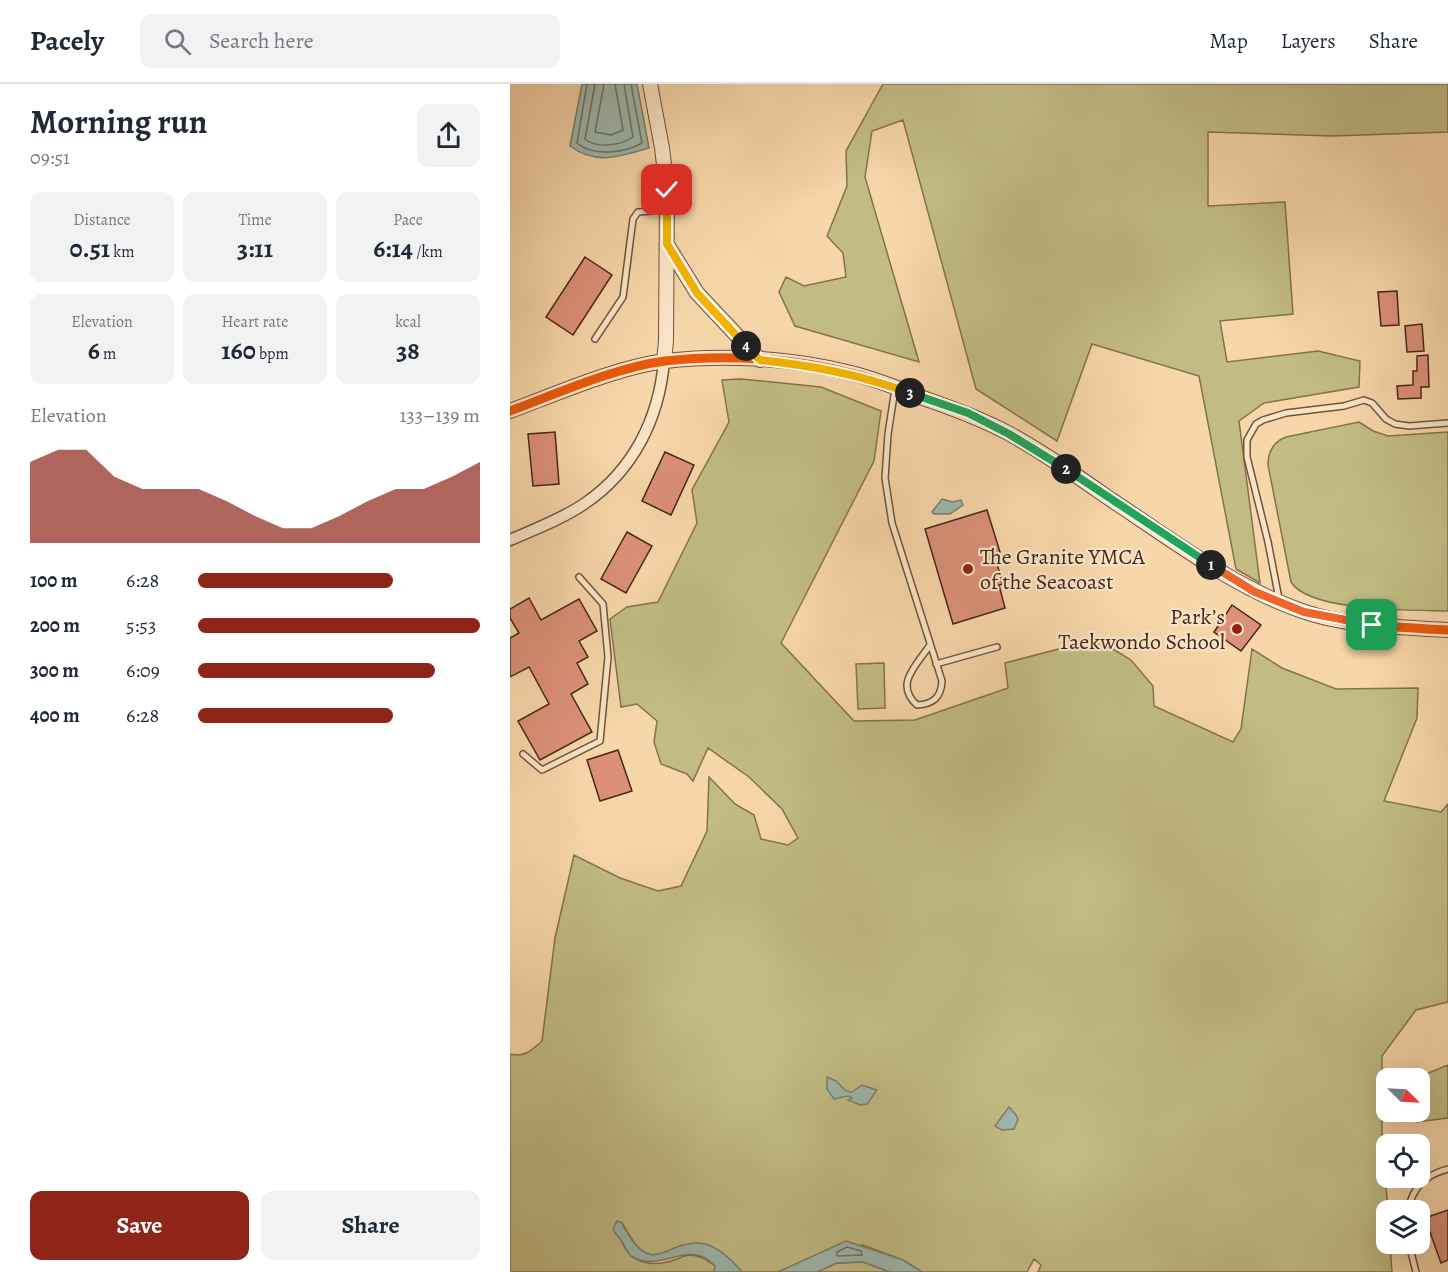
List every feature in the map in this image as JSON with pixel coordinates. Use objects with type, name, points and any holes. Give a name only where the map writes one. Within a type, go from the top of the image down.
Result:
[{"type":"street","points":[[510,540],[584,504],[615,480],[630,462],[646,433],[662,388],[667,210],[662,148],[650,84]]},
{"type":"street","points":[[667,244],[697,293],[760,360]]},
{"type":"street","points":[[510,411],[631,369],[664,361],[760,360],[812,365],[852,373],[968,413],[1009,434],[1043,453],[1209,564],[1255,592],[1280,603],[1332,619],[1372,625],[1448,630]]},
{"type":"lane","points":[[595,339],[623,297],[633,219],[638,212],[667,210]]},
{"type":"lane","points":[[895,387],[888,434],[885,478],[892,524],[942,681],[942,690],[936,699],[928,704],[917,705],[907,694],[905,686],[930,645]]},
{"type":"lane","points":[[1280,603],[1247,457],[1247,440],[1256,424],[1286,413],[1344,406],[1365,400],[1372,403],[1386,419],[1395,424],[1409,426],[1448,423]]},
{"type":"lane","points":[[523,754],[542,770],[600,741],[608,657],[603,604],[579,577]]},
{"type":"lane","points":[[936,664],[997,647]]},
{"type":"lane","points":[[1412,1200],[1417,1186],[1427,1177],[1448,1169]]},
{"type":"lane","points":[[1412,1254],[1416,1272]]},
{"type":"shaded area","points":[[883,84],[1448,84],[1448,132],[1332,136],[1208,132],[1208,206],[1285,202],[1293,314],[1220,321],[1227,362],[1318,351],[1360,361],[1359,387],[1264,403],[1239,421],[1260,583],[1236,569],[1199,376],[1092,344],[1057,441],[976,389],[903,120],[872,131],[865,177],[919,362],[795,326],[779,292],[786,277],[804,286],[846,277],[843,253],[827,236],[847,186],[846,151]]},
{"type":"shaded area","points":[[741,379],[821,387],[881,411],[874,461],[781,643],[854,721],[915,720],[1008,688],[1005,663],[1097,639],[1131,660],[1153,686],[1154,706],[1233,742],[1241,729],[1252,649],[1282,668],[1336,689],[1418,688],[1417,718],[1384,801],[1441,812],[1448,804],[1448,1002],[1416,1010],[1382,1056],[1382,1068],[1376,1068],[1376,1122],[1382,1122],[1382,1134],[1376,1134],[1376,1188],[1386,1188],[1387,1200],[1376,1200],[1376,1254],[1391,1254],[1392,1272],[1038,1272],[1041,1265],[1034,1259],[1027,1272],[922,1272],[903,1260],[863,1245],[805,1261],[778,1272],[742,1272],[726,1256],[682,1245],[657,1256],[648,1256],[638,1249],[622,1223],[617,1221],[626,1249],[638,1260],[656,1263],[693,1255],[715,1266],[714,1272],[510,1272],[510,1054],[524,1054],[542,1041],[555,938],[574,855],[620,878],[658,891],[681,886],[707,831],[709,777],[735,804],[754,815],[761,839],[788,845],[798,838],[782,809],[749,777],[708,748],[693,781],[687,774],[661,764],[654,742],[657,721],[637,704],[621,707],[610,619],[627,607],[658,602],[697,523],[692,490],[729,422],[722,380]]},
{"type":"shaded area","points":[[1359,422],[1373,431],[1388,436],[1448,432],[1448,611],[1388,609],[1340,604],[1318,599],[1302,592],[1291,582],[1268,465],[1270,452],[1278,442],[1286,437]]},
{"type":"shaded area","points":[[884,663],[885,708],[858,709],[856,664]]},
{"type":"shaded area","points":[[1448,1065],[1448,1118],[1430,1120],[1430,1072]]},
{"type":"shaded area","points":[[863,1262],[890,1272],[817,1272],[837,1263]]},
{"type":"water","points":[[582,84],[637,84],[649,148],[599,158],[570,146]]},
{"type":"water","points":[[942,499],[952,502],[961,500],[963,505],[950,514],[934,514],[932,512]]},
{"type":"water","points":[[827,1077],[836,1081],[846,1091],[852,1092],[862,1085],[877,1090],[867,1104],[860,1105],[848,1100],[852,1098],[848,1096],[834,1099],[827,1089]]},
{"type":"water","points":[[1009,1107],[1018,1119],[1014,1129],[1002,1130],[995,1126]]},
{"type":"water","points":[[617,1221],[622,1223],[639,1249],[647,1254],[654,1255],[686,1244],[703,1243],[722,1252],[742,1272],[714,1272],[715,1266],[703,1257],[694,1255],[650,1262],[631,1256],[613,1229]]},
{"type":"water","points":[[846,1241],[903,1260],[922,1272],[890,1272],[863,1262],[837,1263],[817,1272],[778,1272]]},
{"type":"building","points":[[585,257],[612,275],[573,335],[546,317]]},
{"type":"building","points":[[1397,291],[1399,325],[1381,326],[1378,292]]},
{"type":"building","points":[[1422,324],[1424,351],[1407,352],[1405,326]]},
{"type":"building","points":[[1428,355],[1429,387],[1421,387],[1421,398],[1398,399],[1397,386],[1413,385],[1413,371],[1417,371],[1417,356]]},
{"type":"building","points":[[555,432],[559,484],[533,486],[528,434]]},
{"type":"building","points":[[665,452],[694,465],[671,515],[642,501]]},
{"type":"building","name":"The Granite YMCA of the Seacoast","points":[[987,510],[1000,552],[994,554],[1003,584],[999,585],[1005,608],[953,624],[925,529]]},
{"type":"building","points":[[627,532],[652,546],[626,593],[601,579]]},
{"type":"building","points":[[529,598],[541,620],[579,599],[597,631],[579,641],[588,657],[577,663],[588,684],[571,694],[592,732],[540,760],[518,721],[549,704],[529,667],[510,677],[510,638],[519,633],[510,618],[510,609]]},
{"type":"building","name":"Park’s Taekwondo School","points":[[1232,605],[1261,625],[1241,651],[1214,632]]},
{"type":"building","points":[[618,750],[632,791],[600,801],[587,760]]},
{"type":"building","points":[[1448,1210],[1448,1260],[1441,1263],[1430,1232],[1430,1216]]},
{"type":"cycle path","points":[[510,411],[607,375],[665,361],[711,358],[759,359],[806,364],[851,373],[879,381],[955,410],[1008,433],[1060,464],[1203,561],[1276,601],[1302,611],[1337,620],[1448,630]]},
{"type":"place","name":"The Granite YMCA of the Seacoast","points":[[968,569]]},
{"type":"place","name":"Park’s Taekwondo School","points":[[1237,629]]},
{"type":"route","points":[[667,190],[667,244],[697,293],[760,360],[812,365],[852,373],[968,413],[1043,453],[1209,564],[1255,592],[1304,612],[1372,625]]}]
